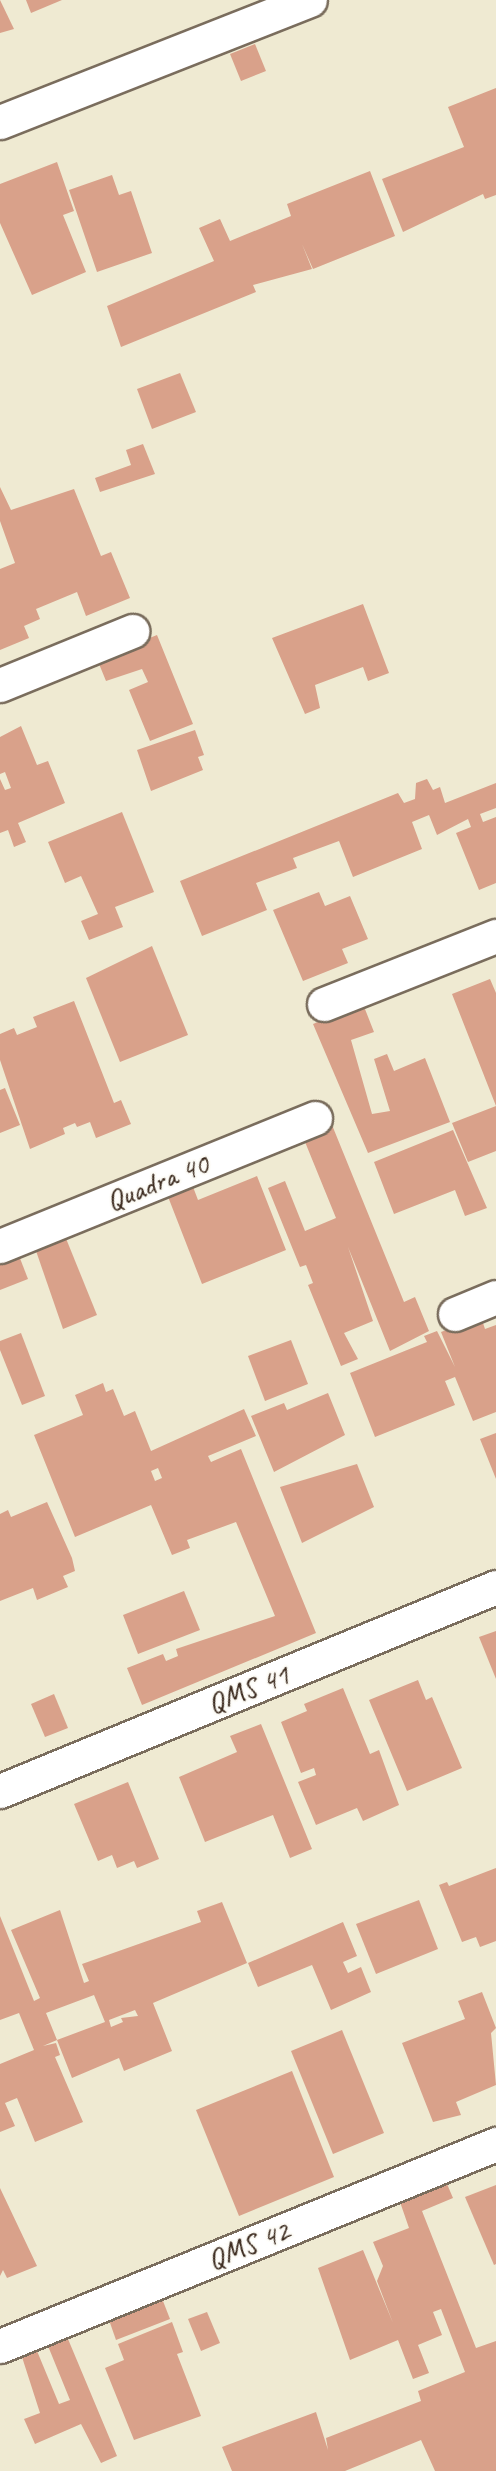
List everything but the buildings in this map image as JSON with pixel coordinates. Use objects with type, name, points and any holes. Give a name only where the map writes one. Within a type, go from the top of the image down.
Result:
[{"type":"street","points":[[0,122],[310,0]]},
{"type":"street","points":[[0,686],[132,631]]},
{"type":"street","points":[[324,1004],[496,936]]},
{"type":"street","name":"Quadra 40","points":[[0,1246],[315,1118]]},
{"type":"street","points":[[455,1314],[496,1297]]},
{"type":"street","name":"QMS 41","points":[[0,1791],[496,1587]]},
{"type":"street","name":"QMS 42","points":[[0,2346],[496,2144]]}]
